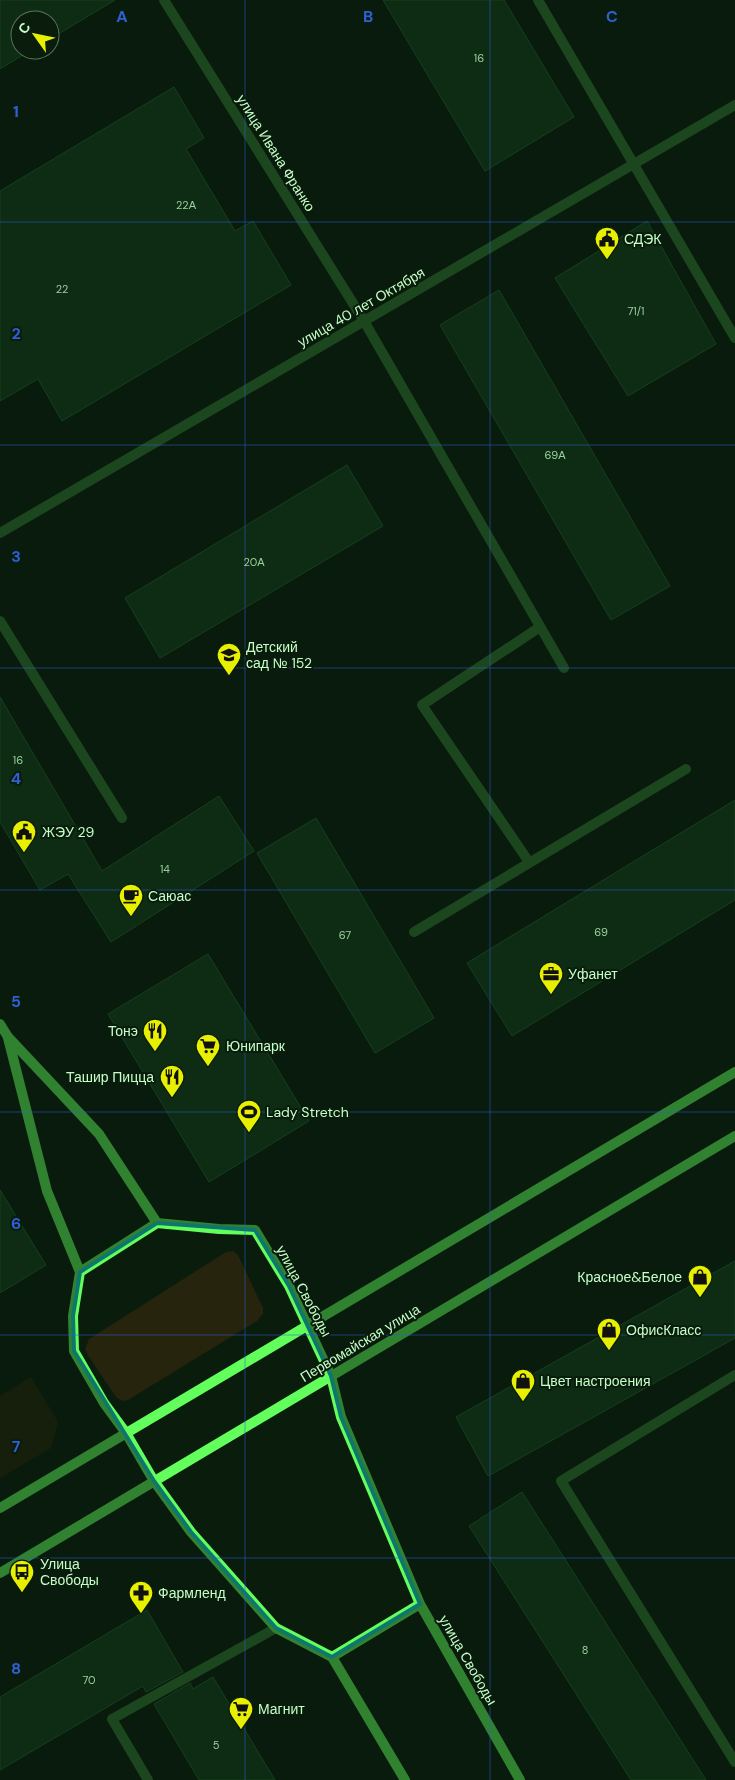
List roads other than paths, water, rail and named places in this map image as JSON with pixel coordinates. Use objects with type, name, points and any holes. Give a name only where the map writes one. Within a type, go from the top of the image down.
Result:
[{"type":"street","name":"улица Ивана Франко","points":[[164,0],[364,321],[564,668]]},
{"type":"street","points":[[538,0],[735,338]]},
{"type":"street","name":"улица 40 лет Октября","points":[[0,533],[735,105]]},
{"type":"street","points":[[0,621],[122,818]]},
{"type":"street","points":[[529,862],[422,705],[540,627]]},
{"type":"street","points":[[414,932],[686,769]]},
{"type":"street","points":[[0,1024],[8,1037],[99,1134],[157,1223],[80,1272]]},
{"type":"street","points":[[8,1037],[47,1192],[80,1272],[73,1316],[74,1351],[104,1403],[126,1433],[154,1481],[191,1532],[276,1628],[332,1657],[405,1780]]},
{"type":"street","points":[[0,1508],[735,1072]]},
{"type":"street","name":"Первомайская улица","points":[[0,1573],[735,1136]]},
{"type":"street","name":"улица Свободы","points":[[157,1223],[219,1229],[255,1230],[289,1286],[331,1376],[341,1417],[420,1604],[520,1780]]},
{"type":"street","points":[[735,1375],[561,1481],[735,1762]]},
{"type":"street","points":[[332,1657],[420,1604]]},
{"type":"street","points":[[148,1780],[112,1720],[276,1628]]},
{"type":"place","name":"СДЭК","points":[[607,260]]},
{"type":"place","name":"Детский сад № 152","points":[[229,676]]},
{"type":"place","name":"ЖЭУ 29","points":[[24,853]]},
{"type":"place","name":"Саюас","points":[[131,917]]},
{"type":"place","name":"Уфанет","points":[[551,995]]},
{"type":"place","name":"Тонэ","points":[[155,1052]]},
{"type":"place","name":"Юнипарк","points":[[208,1067]]},
{"type":"place","name":"Ташир Пицца","points":[[172,1098]]},
{"type":"place","name":"Lady Stretch","points":[[249,1133]]},
{"type":"place","name":"Красное&Белое","points":[[700,1298]]},
{"type":"place","name":"ОфисКласс","points":[[609,1351]]},
{"type":"place","name":"Цвет настроения","points":[[523,1402]]},
{"type":"place","name":"Улица Свободы","points":[[22,1593]]},
{"type":"place","name":"Фармленд","points":[[141,1614]]},
{"type":"place","name":"Магнит","points":[[241,1730]]}]
